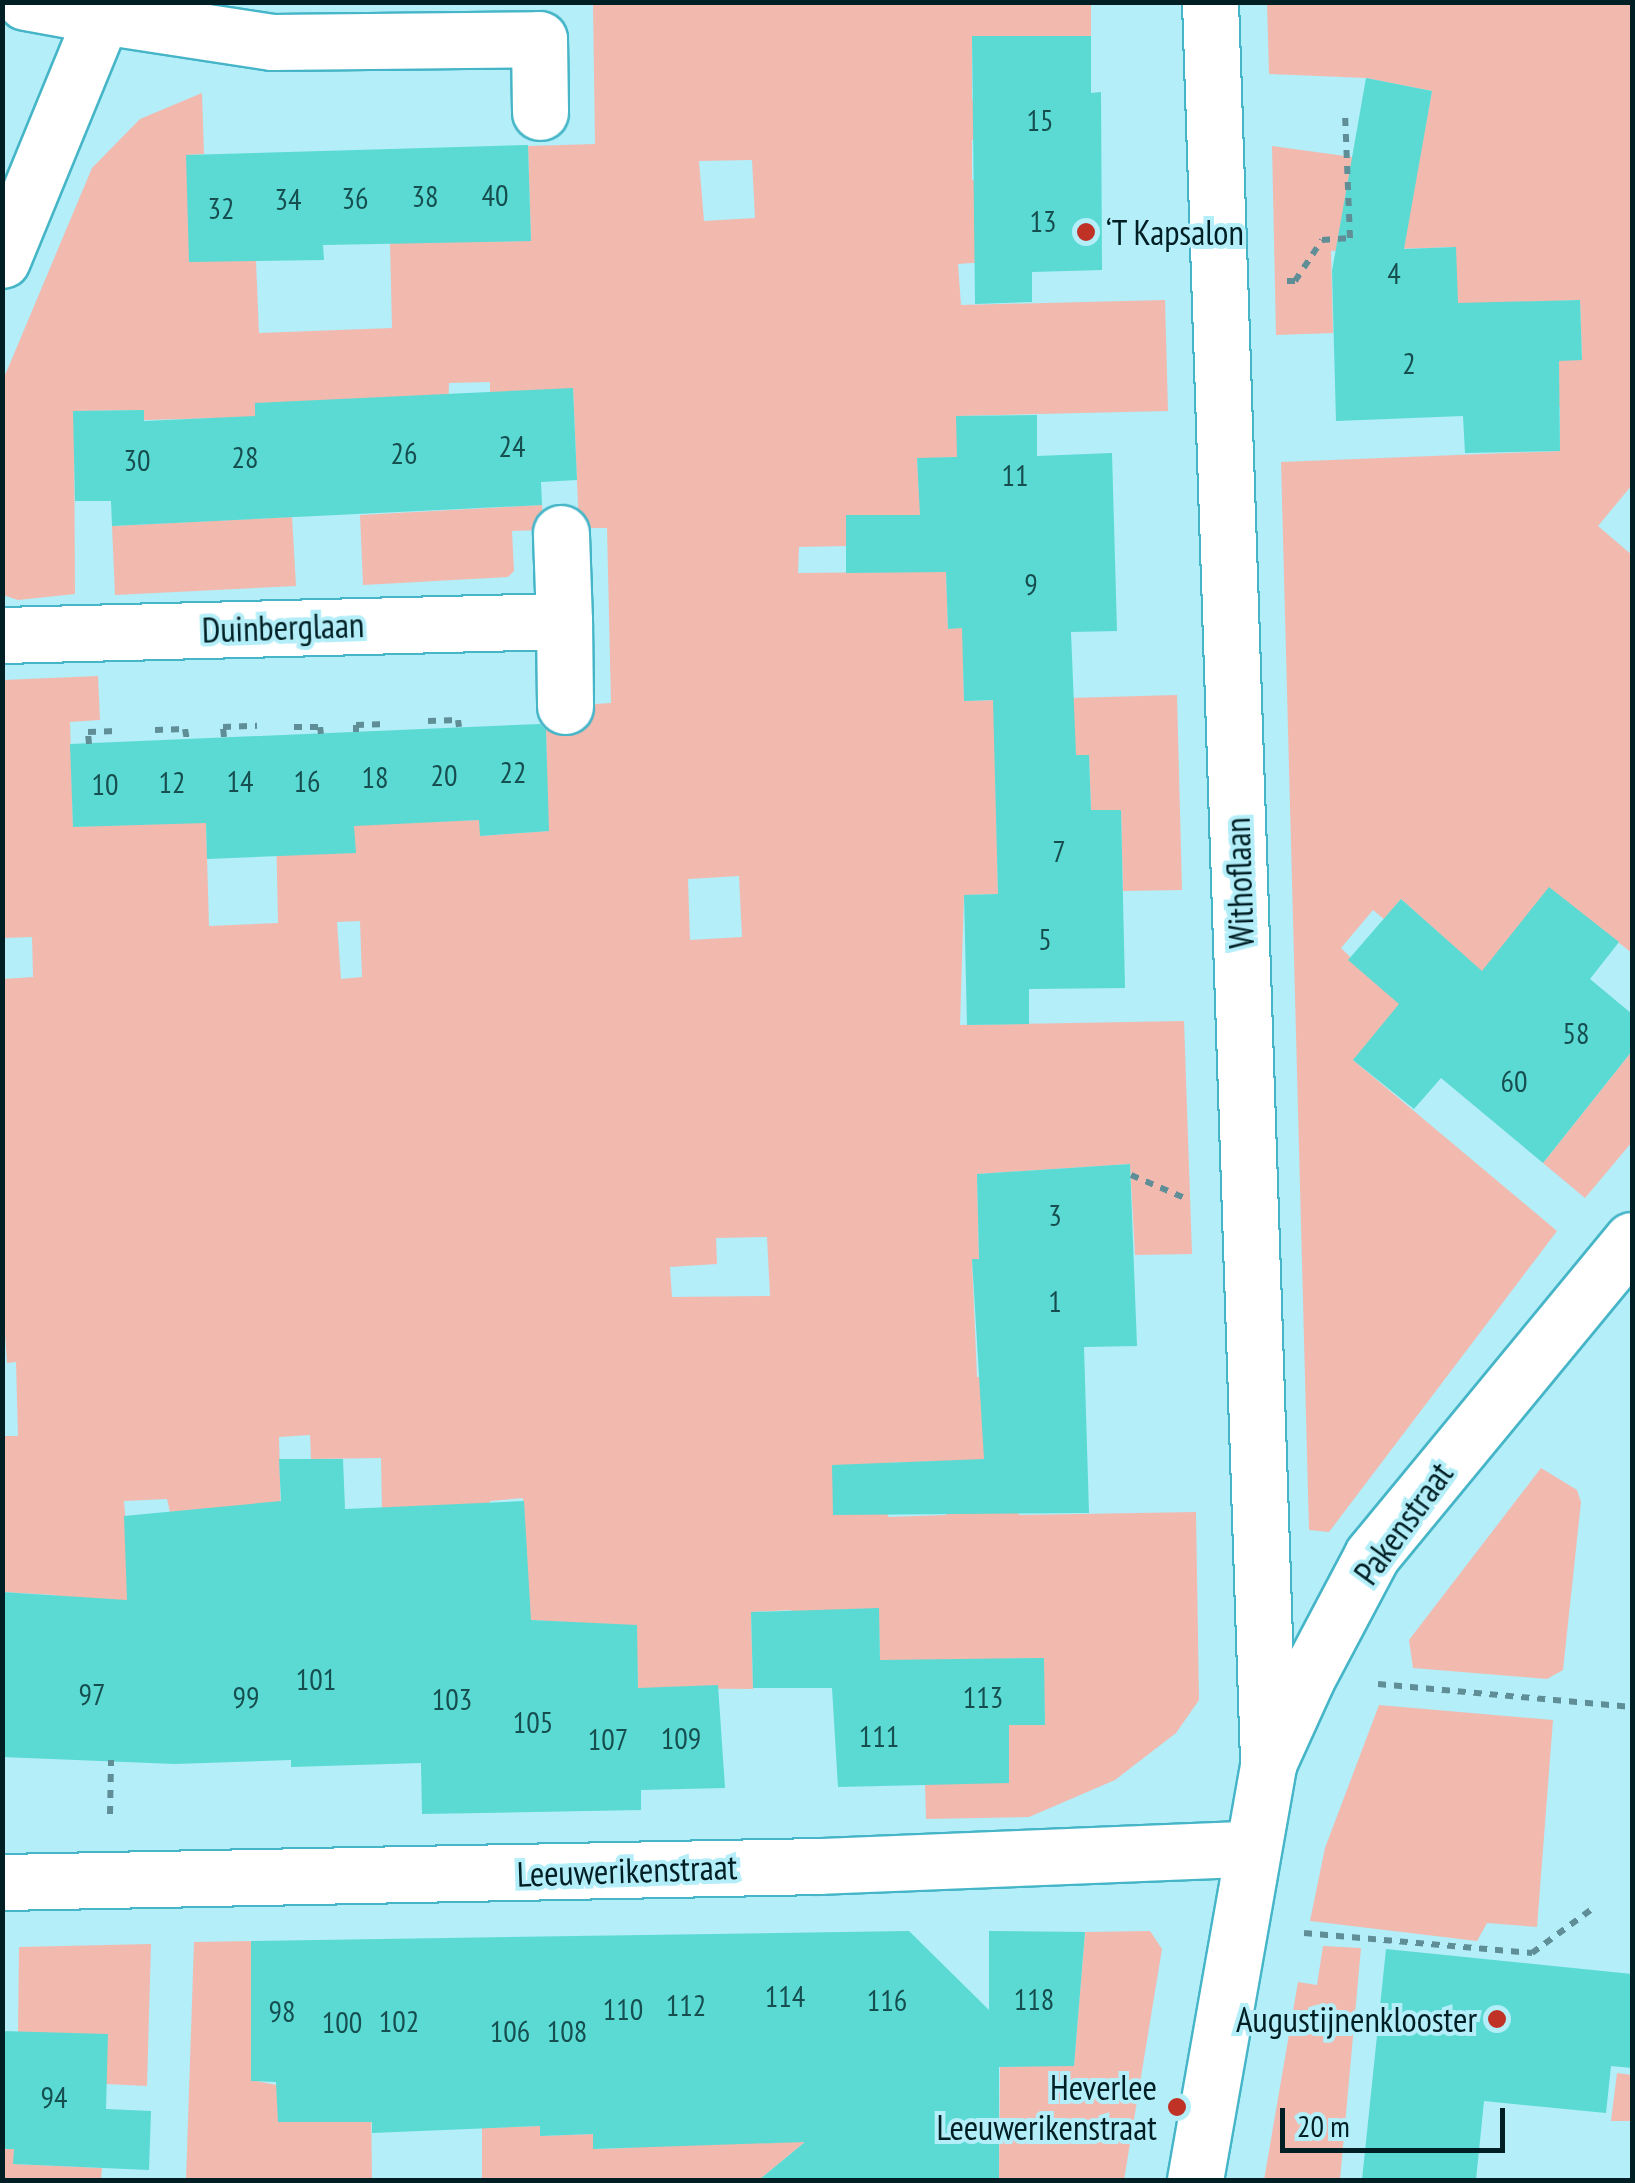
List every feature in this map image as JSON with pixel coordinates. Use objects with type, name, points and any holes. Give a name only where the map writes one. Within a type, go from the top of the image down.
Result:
[{"type":"street","points":[[25,2],[272,42],[538,40],[540,112]]},
{"type":"street","name":"Withoflaan","points":[[1210,2],[1268,1764]]},
{"type":"street","points":[[2,260],[102,16]]},
{"type":"street","points":[[561,534],[566,706]]},
{"type":"street","name":"Duinberglaan","points":[[2,635],[564,621]]},
{"type":"street","name":"Pakenstraat","points":[[1195,2180],[1268,1764],[1307,1678],[1372,1555],[1632,1240]]},
{"type":"street","name":"Leeuwerikenstraat","points":[[2,1882],[839,1865],[1251,1849]]},
{"type":"path","points":[[1219,282],[1295,281],[1322,240],[1350,238],[1345,114]]},
{"type":"path","points":[[428,721],[458,720],[458,727]]},
{"type":"path","points":[[356,732],[356,725],[387,724]]},
{"type":"path","points":[[224,737],[224,727],[257,726]]},
{"type":"path","points":[[294,727],[320,727],[321,734]]},
{"type":"path","points":[[156,730],[186,728],[187,740]]},
{"type":"path","points":[[89,744],[88,732],[116,731]]},
{"type":"path","points":[[1307,1678],[1632,1707]]},
{"type":"path","points":[[1238,1927],[1532,1953],[1596,1906]]},
{"type":"shaded area","points":[[593,3],[1155,3],[1091,4],[1091,36],[972,36],[972,100],[978,99],[980,139],[972,140],[972,180],[983,180],[985,262],[958,264],[961,305],[1165,300],[1168,411],[957,416],[957,457],[917,459],[919,492],[955,492],[945,540],[948,628],[974,627],[963,653],[964,701],[1177,695],[1182,890],[1123,891],[1121,810],[1091,810],[1089,755],[995,757],[998,894],[964,895],[960,1025],[1184,1021],[1192,1254],[1135,1255],[1130,1164],[977,1174],[979,1259],[972,1260],[977,1377],[1015,1376],[1019,1515],[1196,1512],[1199,1700],[1176,1733],[1115,1780],[1029,1817],[926,1819],[925,1784],[1009,1725],[1045,1725],[1043,1658],[880,1662],[879,1625],[793,1627],[791,1610],[751,1612],[753,1689],[638,1688],[636,1626],[529,1620],[523,1498],[490,1501],[493,1564],[383,1568],[381,1458],[311,1459],[310,1435],[279,1437],[281,1524],[211,1508],[170,1512],[167,1499],[124,1501],[134,1629],[55,1595],[3,1592],[3,1436],[18,1436],[16,1362],[7,1363],[2,1288],[3,979],[33,977],[32,937],[3,938],[3,680],[98,676],[100,720],[70,722],[73,827],[206,822],[209,926],[278,923],[276,827],[479,820],[481,836],[548,831],[546,724],[580,705],[611,703],[607,528],[579,528],[573,388],[490,406],[490,382],[449,383],[448,412],[144,420],[143,410],[74,411],[75,594],[18,600],[3,595],[3,380],[92,168],[140,119],[202,93],[204,154],[186,155],[256,261],[259,333],[392,328],[390,243],[531,241],[528,146],[595,144]],"holes":[[[752,160],[755,218],[704,221],[699,161]],[[846,515],[895,515],[895,572],[798,573],[799,547],[846,546]],[[739,876],[742,937],[690,940],[688,879]],[[360,921],[362,977],[341,979],[337,922]],[[767,1237],[770,1296],[672,1297],[670,1267],[717,1264],[716,1238]],[[944,1461],[946,1515],[888,1517],[886,1463]]]},
{"type":"shaded area","points":[[1267,3],[1632,3],[1632,485],[1598,526],[1632,555],[1632,953],[1549,888],[1431,1066],[1384,1024],[1353,1060],[1557,1231],[1329,1532],[1309,1530],[1281,462],[1560,451],[1560,407],[1457,330],[1455,247],[1331,251],[1333,333],[1276,335],[1272,146],[1418,166],[1432,91],[1366,78],[1269,74]],"holes":[[[1580,300],[1582,359],[1529,302]],[[1401,899],[1440,934],[1389,995],[1341,948],[1373,910],[1384,919]]]},
{"type":"shaded area","points":[[542,505],[543,530],[512,531],[514,571],[508,577],[363,585],[360,515]]},
{"type":"shaded area","points":[[292,517],[296,586],[115,595],[112,526]]},
{"type":"shaded area","points":[[1632,1051],[1632,1142],[1585,1198],[1543,1163]]},
{"type":"shaded area","points":[[1541,1468],[1577,1490],[1581,1502],[1563,1670],[1547,1679],[1413,1668],[1409,1640]]},
{"type":"shaded area","points":[[1379,1705],[1553,1720],[1537,1927],[1487,1923],[1477,1941],[1310,1921],[1325,1848]]},
{"type":"shaded area","points":[[1150,1931],[1162,1949],[1124,2180],[944,2180],[999,2179],[1000,2067],[1074,2065],[1085,1932]]},
{"type":"shaded area","points":[[251,1941],[251,2080],[371,2104],[372,2180],[186,2180],[194,1942]]},
{"type":"shaded area","points":[[151,1944],[147,2086],[106,2084],[18,2032],[19,1947]]},
{"type":"shaded area","points":[[1323,1946],[1361,1948],[1340,2180],[1264,2180],[1298,1982],[1317,1985]]},
{"type":"shaded area","points":[[1617,2073],[1632,2075],[1632,2121],[1611,2121]]},
{"type":"shaded area","points":[[852,2103],[759,2180],[482,2180],[482,2128],[540,2126],[541,2136],[593,2134],[594,2149],[629,2148]]},
{"type":"shaded area","points":[[3,2149],[14,2149],[14,2164],[102,2168],[101,2180],[3,2180]]},
{"type":"building","points":[[972,36],[1091,36],[1091,93],[1101,92],[1102,270],[1032,272],[1032,302],[975,304]]},
{"type":"building","points":[[1366,78],[1432,91],[1404,249],[1456,247],[1458,303],[1580,300],[1582,360],[1559,361],[1560,451],[1465,453],[1463,416],[1336,421],[1332,271]]},
{"type":"building","points":[[528,145],[531,241],[323,245],[324,260],[189,262],[186,155]]},
{"type":"building","points":[[573,388],[577,480],[541,482],[542,505],[112,526],[111,501],[75,501],[73,411],[144,410],[144,421],[255,416],[255,403]]},
{"type":"building","points":[[1037,415],[1037,456],[1112,453],[1117,631],[1071,632],[1076,755],[1089,755],[1091,810],[1121,810],[1125,988],[1029,989],[1029,1024],[967,1025],[964,895],[998,894],[993,700],[964,701],[962,628],[948,629],[946,572],[846,573],[846,515],[920,515],[917,458],[957,457],[956,416]]},
{"type":"building","points":[[540,724],[546,730],[549,831],[480,836],[479,820],[354,826],[356,853],[207,859],[206,823],[73,827],[70,744]]},
{"type":"building","points":[[1549,887],[1619,942],[1590,979],[1632,1014],[1632,1051],[1543,1163],[1441,1078],[1414,1109],[1353,1060],[1399,1004],[1348,960],[1401,899],[1482,971]]},
{"type":"building","points":[[1130,1164],[1137,1346],[1084,1347],[1089,1513],[833,1515],[832,1465],[984,1459],[972,1259],[979,1259],[977,1174]]},
{"type":"building","points":[[279,1459],[343,1459],[345,1509],[524,1501],[531,1620],[637,1625],[638,1688],[718,1685],[725,1788],[641,1790],[641,1810],[422,1814],[421,1763],[291,1767],[291,1760],[175,1764],[2,1757],[2,1592],[127,1600],[124,1516],[281,1501]]},
{"type":"building","points":[[879,1608],[880,1660],[1044,1658],[1045,1725],[1009,1725],[1009,1783],[838,1787],[832,1688],[753,1688],[751,1612]]},
{"type":"building","points":[[909,1931],[989,2010],[989,1931],[1085,1932],[1074,2066],[999,2067],[999,2179],[759,2180],[805,2142],[593,2149],[593,2134],[540,2136],[540,2126],[372,2133],[372,2122],[278,2122],[276,2082],[251,2081],[251,1941]]},
{"type":"building","name":"Augustijnenklooster","points":[[1386,1949],[1632,1974],[1632,2068],[1611,2066],[1606,2113],[1484,2101],[1476,2180],[1362,2180]]},
{"type":"building","points":[[2,2031],[108,2034],[106,2109],[151,2111],[149,2170],[13,2164],[14,2149],[2,2149]]},
{"type":"place","name":"‘T Kapsalon","points":[[1086,232]]},
{"type":"place","name":"Augustijnenklooster","points":[[1497,2019]]},
{"type":"place","name":"Heverlee Leeuwerikenstraat","points":[[1177,2107]]}]
